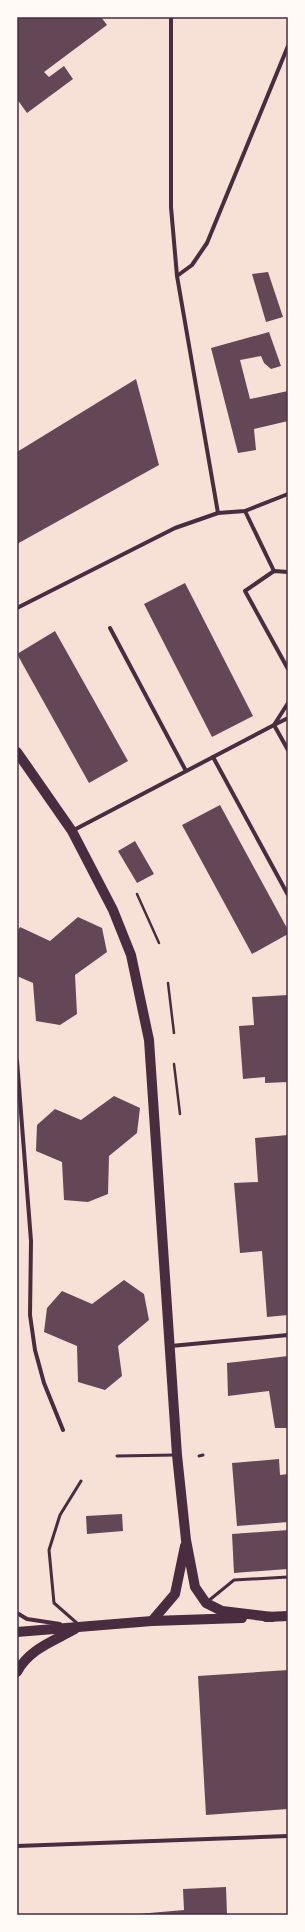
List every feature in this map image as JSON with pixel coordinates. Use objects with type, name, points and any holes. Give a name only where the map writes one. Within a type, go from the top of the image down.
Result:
[{"type":"main road","points":[[17,753],[72,831],[113,910],[131,955],[149,1040],[177,1455],[186,1540],[195,1587],[206,1603],[222,1611],[272,1617]]},
{"type":"main road","points":[[152,1621],[175,1594],[186,1540]]},
{"type":"main road","points":[[17,1632],[152,1621],[288,1616]]},
{"type":"main road","points":[[17,1672],[23,1661],[34,1650],[81,1627]]},
{"type":"street","points":[[170,17],[171,207],[176,276],[218,513]]},
{"type":"street","points":[[176,276],[192,265],[207,243],[288,46]]},
{"type":"street","points":[[17,608],[175,528],[218,513],[245,511],[288,494]]},
{"type":"street","points":[[245,511],[274,571]]},
{"type":"street","points":[[288,572],[274,571],[245,592],[288,669]]},
{"type":"street","points":[[110,628],[186,771]]},
{"type":"street","points":[[274,725],[288,703]]},
{"type":"street","points":[[72,831],[288,718]]},
{"type":"street","points":[[274,725],[288,750]]},
{"type":"street","points":[[213,757],[288,895]]},
{"type":"street","points":[[17,1061],[30,1241],[30,1315],[35,1350],[44,1383],[63,1430]]},
{"type":"street","points":[[170,1346],[288,1335]]},
{"type":"street","points":[[17,1613],[27,1619],[81,1627]]},
{"type":"street","points":[[17,1846],[288,1836]]},
{"type":"lane","points":[[117,1456],[177,1455]]},
{"type":"lane","points":[[81,1481],[60,1515],[48,1550],[54,1603],[81,1627]]},
{"type":"lane","points":[[206,1603],[234,1580],[288,1577]]},
{"type":"path","points":[[137,894],[158,942]]},
{"type":"path","points":[[168,983],[174,1034]]},
{"type":"path","points":[[174,1062],[180,1114]]},
{"type":"building","points":[[17,17],[101,17],[107,25],[44,72],[49,77],[64,66],[73,79],[27,113],[17,99]]},
{"type":"building","points":[[268,272],[283,317],[266,322],[252,274]]},
{"type":"building","points":[[269,332],[281,366],[271,369],[264,363],[261,356],[240,360],[250,399],[288,391],[288,421],[254,429],[256,450],[238,453],[211,348]]},
{"type":"building","points":[[136,379],[159,465],[17,544],[17,452]]},
{"type":"building","points":[[185,583],[253,716],[212,737],[144,604]]},
{"type":"building","points":[[55,631],[128,761],[89,783],[17,654]]},
{"type":"building","points":[[220,805],[288,930],[288,934],[252,954],[182,825]]},
{"type":"building","points":[[135,841],[154,874],[137,883],[118,851]]},
{"type":"building","points":[[78,917],[102,928],[107,952],[75,975],[77,1014],[60,1025],[36,1021],[33,983],[17,976],[17,932],[20,927],[50,941]]},
{"type":"building","points":[[288,995],[288,1082],[265,1083],[265,1077],[243,1079],[239,1026],[254,1025],[252,997]]},
{"type":"building","points":[[114,1096],[140,1108],[137,1133],[109,1156],[108,1194],[88,1202],[64,1200],[62,1162],[36,1151],[37,1125],[55,1109],[81,1120]]},
{"type":"building","points":[[288,1135],[288,1315],[267,1317],[262,1251],[240,1253],[234,1183],[258,1182],[255,1138]]},
{"type":"building","points":[[124,1280],[144,1294],[149,1320],[118,1346],[122,1376],[105,1390],[78,1382],[77,1346],[44,1332],[47,1308],[62,1291],[92,1304]]},
{"type":"building","points":[[288,1356],[288,1428],[275,1428],[269,1391],[228,1396],[227,1363]]},
{"type":"building","points":[[279,1459],[280,1475],[288,1474],[288,1522],[237,1526],[232,1463]]},
{"type":"building","points":[[122,1514],[123,1531],[87,1534],[86,1516]]},
{"type":"building","points":[[288,1530],[288,1569],[234,1573],[232,1534]]},
{"type":"building","points":[[288,1670],[288,1809],[206,1815],[198,1676]]},
{"type":"building","points":[[226,1887],[227,1915],[126,1915],[184,1910],[183,1889]]}]
